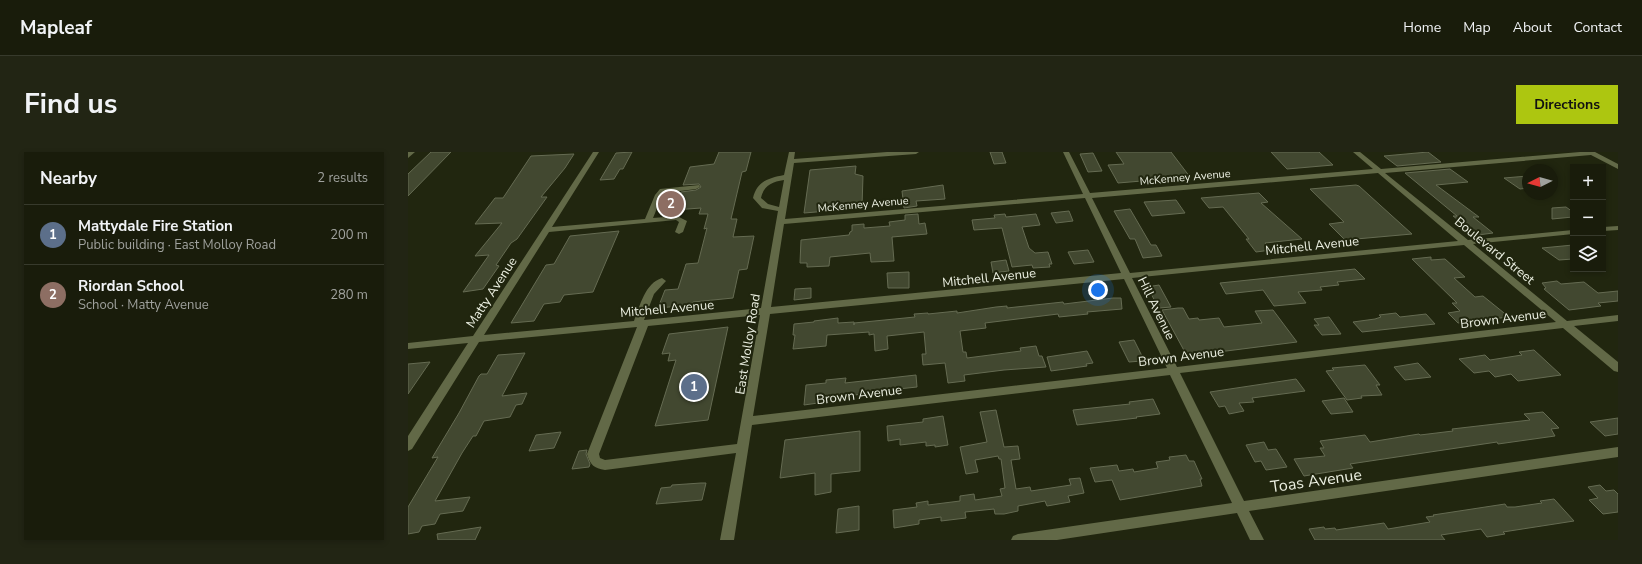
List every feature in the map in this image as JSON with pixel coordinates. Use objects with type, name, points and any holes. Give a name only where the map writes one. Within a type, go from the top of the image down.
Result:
[{"type":"street","points":[[408,156],[412,152]]},
{"type":"street","name":"Matty Avenue","points":[[408,446],[596,152]]},
{"type":"street","points":[[791,156],[916,152]]},
{"type":"street","name":"Hill Avenue","points":[[1066,152],[1257,540]]},
{"type":"street","name":"Boulevard Street","points":[[1356,152],[1618,368]]},
{"type":"street","points":[[1591,153],[1618,167]]},
{"type":"street","name":"McKenney Avenue","points":[[780,222],[1591,153]]},
{"type":"street","name":"East Molloy Road","points":[[728,540],[791,156]]},
{"type":"street","points":[[782,210],[765,206],[757,198],[758,189],[764,183],[788,177]]},
{"type":"street","points":[[648,221],[659,195],[663,191],[696,187]]},
{"type":"street","points":[[546,230],[677,218],[683,221],[680,232]]},
{"type":"street","points":[[1606,229],[1618,228]]},
{"type":"street","name":"Mitchell Avenue","points":[[408,346],[1127,277],[1570,232]]},
{"type":"street","points":[[662,281],[655,285],[650,291],[641,324],[593,454],[595,461],[605,465],[743,448]]},
{"type":"street","name":"Brown Avenue","points":[[747,421],[1174,372],[1618,318]]},
{"type":"street","name":"Toas Avenue","points":[[1018,540],[1618,452]]},
{"type":"building","points":[[431,152],[451,152],[408,196],[408,174]]},
{"type":"building","points":[[632,152],[623,169],[620,169],[614,179],[600,180],[616,153]]},
{"type":"building","points":[[719,152],[751,152],[746,171],[742,172],[731,219],[737,219],[733,237],[754,236],[747,269],[739,270],[733,298],[693,302],[692,305],[658,308],[665,290],[678,289],[686,264],[698,263],[707,228],[704,229],[708,214],[699,214],[701,208],[674,210],[681,192],[696,190],[701,187],[699,184],[683,185],[690,167],[714,164]]},
{"type":"building","points":[[990,152],[1002,152],[1006,163],[994,164]]},
{"type":"building","points":[[1116,152],[1171,152],[1190,177],[1118,183],[1108,165],[1124,164]]},
{"type":"building","points":[[1271,152],[1319,152],[1333,165],[1287,169]]},
{"type":"building","points":[[1428,152],[1441,162],[1397,166],[1384,156]]},
{"type":"building","points":[[1093,153],[1102,171],[1088,172],[1080,154]]},
{"type":"building","points":[[574,154],[565,168],[541,197],[547,197],[517,239],[511,243],[496,265],[499,266],[483,289],[463,292],[489,255],[475,256],[502,223],[475,224],[495,198],[503,198],[531,156]]},
{"type":"building","points":[[856,166],[855,174],[863,176],[862,206],[831,208],[828,211],[804,213],[810,170]]},
{"type":"building","points":[[1450,169],[1468,182],[1436,185],[1479,217],[1473,217],[1493,233],[1478,235],[1453,216],[1457,216],[1405,173]]},
{"type":"building","points":[[1522,176],[1522,189],[1520,189],[1504,178]]},
{"type":"building","points":[[943,185],[945,199],[916,201],[917,206],[904,208],[902,191]]},
{"type":"building","points":[[1359,186],[1412,234],[1345,240],[1329,224],[1344,222],[1310,189]]},
{"type":"building","points":[[1259,193],[1268,202],[1261,203],[1302,239],[1265,243],[1271,250],[1256,252],[1246,239],[1249,239],[1223,207],[1209,208],[1201,198]]},
{"type":"building","points":[[1176,200],[1185,213],[1152,216],[1144,202]]},
{"type":"building","points":[[1566,207],[1570,210],[1570,217],[1552,219],[1552,208]]},
{"type":"building","points":[[1130,209],[1151,245],[1156,245],[1162,256],[1143,258],[1135,239],[1130,239],[1114,211]]},
{"type":"building","points":[[1069,211],[1073,221],[1056,223],[1051,213]]},
{"type":"building","points":[[918,214],[919,224],[925,223],[927,234],[892,237],[894,261],[871,262],[870,253],[830,257],[829,266],[807,267],[807,263],[800,263],[801,240],[849,235],[852,231],[852,225],[864,224],[864,228],[890,226],[889,222],[905,220],[905,215]]},
{"type":"building","points":[[1005,214],[1006,217],[1036,214],[1040,225],[1022,227],[1029,248],[1035,253],[1048,252],[1052,264],[1049,264],[1050,267],[1033,268],[1032,265],[1012,267],[1002,228],[974,230],[972,220],[995,218],[994,215]]},
{"type":"building","points":[[619,231],[593,292],[564,295],[560,302],[544,304],[534,321],[511,323],[546,265],[554,264],[570,236]]},
{"type":"building","points":[[1570,245],[1570,259],[1559,260],[1542,248]]},
{"type":"building","points":[[1088,250],[1094,262],[1074,264],[1068,252]]},
{"type":"building","points":[[1431,257],[1431,260],[1445,259],[1465,277],[1454,278],[1475,297],[1483,296],[1509,317],[1458,323],[1448,313],[1460,311],[1452,303],[1457,303],[1412,259]]},
{"type":"building","points":[[1006,260],[1009,271],[993,273],[991,262]]},
{"type":"building","points":[[1355,269],[1365,279],[1337,282],[1339,285],[1320,287],[1322,290],[1298,292],[1306,303],[1274,306],[1263,290],[1226,294],[1220,283]]},
{"type":"building","points":[[909,272],[909,288],[888,288],[887,273]]},
{"type":"building","points":[[1557,281],[1561,284],[1584,282],[1598,293],[1618,291],[1618,301],[1598,303],[1601,306],[1569,310],[1544,289],[1546,288],[1542,283]]},
{"type":"building","points":[[1159,285],[1171,307],[1159,308],[1147,287]]},
{"type":"building","points":[[811,288],[811,298],[794,300],[795,289]]},
{"type":"building","points":[[1113,298],[1121,298],[1122,309],[1087,312],[1088,314],[1059,317],[1058,314],[985,323],[986,328],[960,331],[963,352],[966,352],[967,358],[1021,351],[1020,348],[1036,346],[1039,356],[1042,356],[1046,367],[964,375],[965,381],[948,383],[945,363],[923,365],[922,354],[926,354],[924,332],[887,336],[888,349],[875,351],[874,334],[869,335],[869,332],[827,335],[826,346],[793,349],[795,335],[793,335],[794,324],[838,318],[838,323],[854,323],[915,317],[914,314],[957,311],[957,313],[996,307],[1007,306],[1007,308],[1063,302],[1064,304]]},
{"type":"building","points":[[1183,308],[1189,319],[1198,318],[1199,320],[1219,318],[1224,327],[1262,323],[1255,311],[1273,310],[1297,342],[1187,356],[1162,310]]},
{"type":"building","points":[[1396,313],[1400,317],[1426,314],[1435,324],[1362,332],[1353,322],[1375,319],[1381,317],[1379,315]]},
{"type":"building","points":[[1329,317],[1341,334],[1322,335],[1314,325],[1319,325],[1314,319]]},
{"type":"building","points":[[728,327],[708,420],[655,426],[676,360],[668,361],[670,353],[662,354],[669,334]]},
{"type":"building","points":[[1134,340],[1143,358],[1142,361],[1129,362],[1119,342]]},
{"type":"building","points":[[1534,350],[1561,375],[1518,381],[1511,374],[1495,377],[1489,371],[1474,373],[1459,359],[1485,355],[1490,360],[1522,355],[1519,352]]},
{"type":"building","points":[[1087,351],[1093,363],[1086,364],[1087,366],[1051,371],[1047,357]]},
{"type":"building","points":[[525,353],[502,396],[527,393],[522,404],[516,405],[510,417],[484,421],[476,436],[473,436],[462,453],[435,501],[470,497],[463,511],[440,514],[435,524],[422,526],[419,532],[408,534],[408,507],[438,457],[432,458],[479,376],[481,374],[487,374],[498,355]]},
{"type":"building","points":[[430,362],[408,394],[408,364]]},
{"type":"building","points":[[1418,363],[1431,377],[1405,380],[1394,367]]},
{"type":"building","points":[[1365,365],[1380,385],[1376,385],[1382,395],[1361,396],[1362,398],[1347,400],[1326,371],[1334,370],[1332,368]]},
{"type":"building","points":[[916,375],[917,387],[818,399],[818,403],[804,405],[806,385],[826,383],[826,380],[846,378],[845,383]]},
{"type":"building","points":[[1296,379],[1305,391],[1252,398],[1254,402],[1239,403],[1244,411],[1229,414],[1225,406],[1219,407],[1210,392]]},
{"type":"building","points":[[1344,398],[1353,412],[1331,414],[1322,401]]},
{"type":"building","points":[[1153,399],[1160,414],[1136,417],[1137,418],[1077,425],[1073,410],[1130,404],[1129,402]]},
{"type":"building","points":[[996,410],[1004,447],[1018,446],[1020,459],[1011,460],[1016,489],[1030,487],[1031,491],[1071,485],[1069,479],[1080,478],[1084,493],[1068,496],[1070,502],[1047,506],[1045,501],[1018,506],[1018,511],[1004,514],[995,514],[994,509],[965,512],[966,518],[941,521],[941,517],[919,520],[919,524],[894,528],[893,510],[917,507],[916,503],[928,501],[928,505],[960,501],[960,496],[974,494],[975,500],[1002,496],[1000,489],[1005,488],[1001,459],[999,459],[998,456],[975,460],[978,472],[966,474],[960,447],[987,442],[980,412]]},
{"type":"building","points":[[1543,412],[1559,428],[1551,429],[1555,436],[1498,444],[1497,442],[1350,464],[1353,468],[1304,476],[1294,459],[1325,456],[1320,448],[1324,448],[1320,441],[1365,435],[1370,442],[1419,434],[1453,431],[1452,429],[1530,420],[1524,414]]},
{"type":"building","points":[[943,416],[948,445],[935,447],[935,445],[926,446],[926,442],[900,445],[900,439],[888,441],[887,426],[923,422],[923,419]]},
{"type":"building","points":[[1618,418],[1618,434],[1605,436],[1590,422]]},
{"type":"building","points":[[860,431],[860,471],[831,474],[831,492],[815,495],[815,473],[780,478],[785,440]]},
{"type":"building","points":[[561,432],[554,448],[529,451],[536,435]]},
{"type":"building","points":[[1264,442],[1268,450],[1276,449],[1287,467],[1266,470],[1261,461],[1255,462],[1246,445]]},
{"type":"building","points":[[587,450],[586,454],[590,464],[589,467],[572,469],[579,451]]},
{"type":"building","points":[[1186,455],[1189,461],[1194,461],[1202,479],[1200,479],[1202,486],[1120,500],[1112,480],[1095,482],[1090,468],[1117,465],[1119,471],[1133,469],[1134,472],[1158,468],[1156,462],[1170,460],[1169,457]]},
{"type":"building","points":[[706,483],[702,500],[656,504],[661,488],[671,487],[672,485]]},
{"type":"building","points":[[1600,485],[1606,491],[1614,490],[1618,494],[1618,512],[1603,514],[1589,500],[1598,498],[1588,487]]},
{"type":"building","points":[[1554,499],[1574,521],[1503,532],[1505,534],[1487,537],[1481,529],[1441,535],[1445,540],[1315,540],[1309,529],[1324,527],[1325,529],[1335,528],[1336,530],[1384,523],[1388,529],[1430,522],[1426,517],[1434,516],[1433,515],[1505,504],[1507,507],[1515,507],[1542,503],[1540,501]]},
{"type":"building","points":[[859,506],[859,530],[836,533],[838,509]]},
{"type":"building","points":[[481,527],[475,540],[438,540],[437,534]]},
{"type":"place","name":"Riordan School","points":[[671,204]]},
{"type":"place","name":"Mattydale Fire Station","points":[[694,387]]}]
